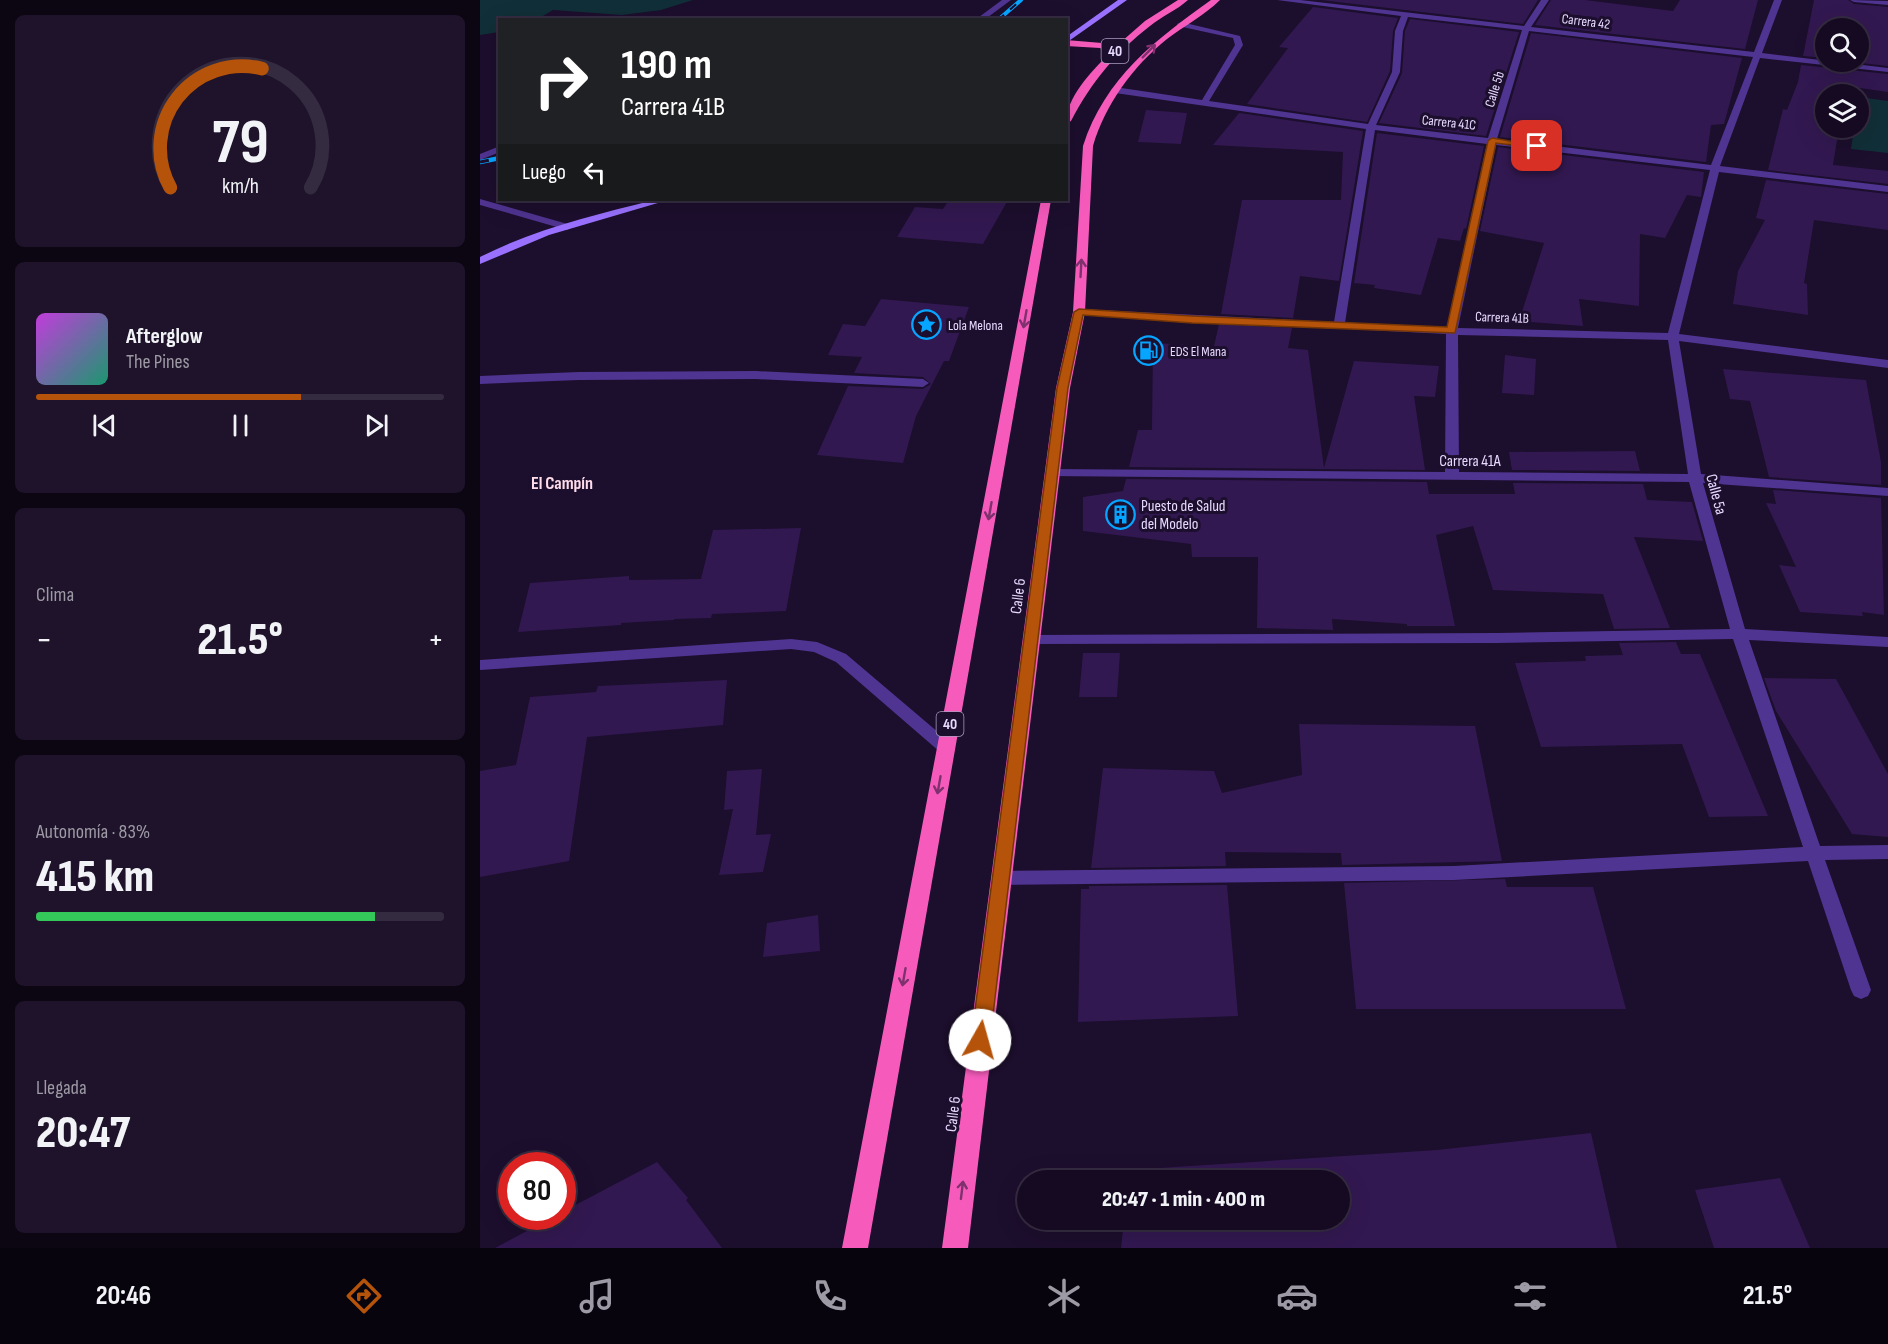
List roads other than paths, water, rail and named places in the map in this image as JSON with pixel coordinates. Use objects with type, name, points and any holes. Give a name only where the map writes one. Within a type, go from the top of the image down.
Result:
[{"type":"highway","name":"40","points":[[1068,117],[1076,100],[1096,72],[1114,53],[1142,28],[1184,0]]},
{"type":"highway","name":"Calle 6","points":[[955,1248],[1063,388],[1079,312],[1088,146],[1115,90],[1140,60],[1181,24],[1216,0]]},
{"type":"highway","points":[[1068,42],[1102,46],[1114,53]]},
{"type":"highway","name":"40","points":[[855,1248],[1046,201]]},
{"type":"main road","points":[[1068,41],[1123,0]]},
{"type":"main road","points":[[480,261],[504,249],[567,227],[659,201]]},
{"type":"street","points":[[981,18],[1007,0]]},
{"type":"street","name":"Carrera 42","points":[[1281,0],[1888,70]]},
{"type":"street","name":"Calle 5b","points":[[1452,476],[1452,331],[1492,141],[1526,28],[1545,0]]},
{"type":"street","name":"Calle 5a","points":[[1778,0],[1715,168],[1673,337],[1695,478],[1739,634],[1861,990]]},
{"type":"street","points":[[1854,0],[1888,3]]},
{"type":"street","points":[[1339,324],[1371,127],[1396,72],[1399,31],[1405,14]]},
{"type":"street","points":[[1181,24],[1236,36],[1239,45],[1204,103]]},
{"type":"street","name":"Carrera 41C","points":[[1115,90],[1371,127],[1888,189]]},
{"type":"street","points":[[480,149],[498,147]]},
{"type":"street","points":[[480,158],[498,148]]},
{"type":"street","points":[[480,202],[567,227]]},
{"type":"street","name":"Carrera 41B","points":[[1079,312],[1192,320],[1339,324],[1452,331],[1673,337],[1888,364]]},
{"type":"street","points":[[480,380],[579,376],[756,375],[923,383]]},
{"type":"street","name":"Carrera 41A","points":[[1052,473],[1695,478],[1888,492]]},
{"type":"street","points":[[1031,640],[1497,638],[1739,634],[1888,642]]},
{"type":"street","points":[[480,665],[791,644],[817,647],[841,658],[946,748]]},
{"type":"street","points":[[1000,878],[1454,873],[1815,852],[1888,852]]},
{"type":"railway","points":[[1000,18],[1021,0]]},
{"type":"railway","points":[[480,162],[498,158]]},
{"type":"place","name":"Lola Melona","points":[[927,325]]},
{"type":"place","name":"EDS El Mana","points":[[1149,351]]},
{"type":"place","name":"Puesto de Salud del Modelo","points":[[1120,514]]},
{"type":"district","name":"El Campín","points":[[562,483]]}]
